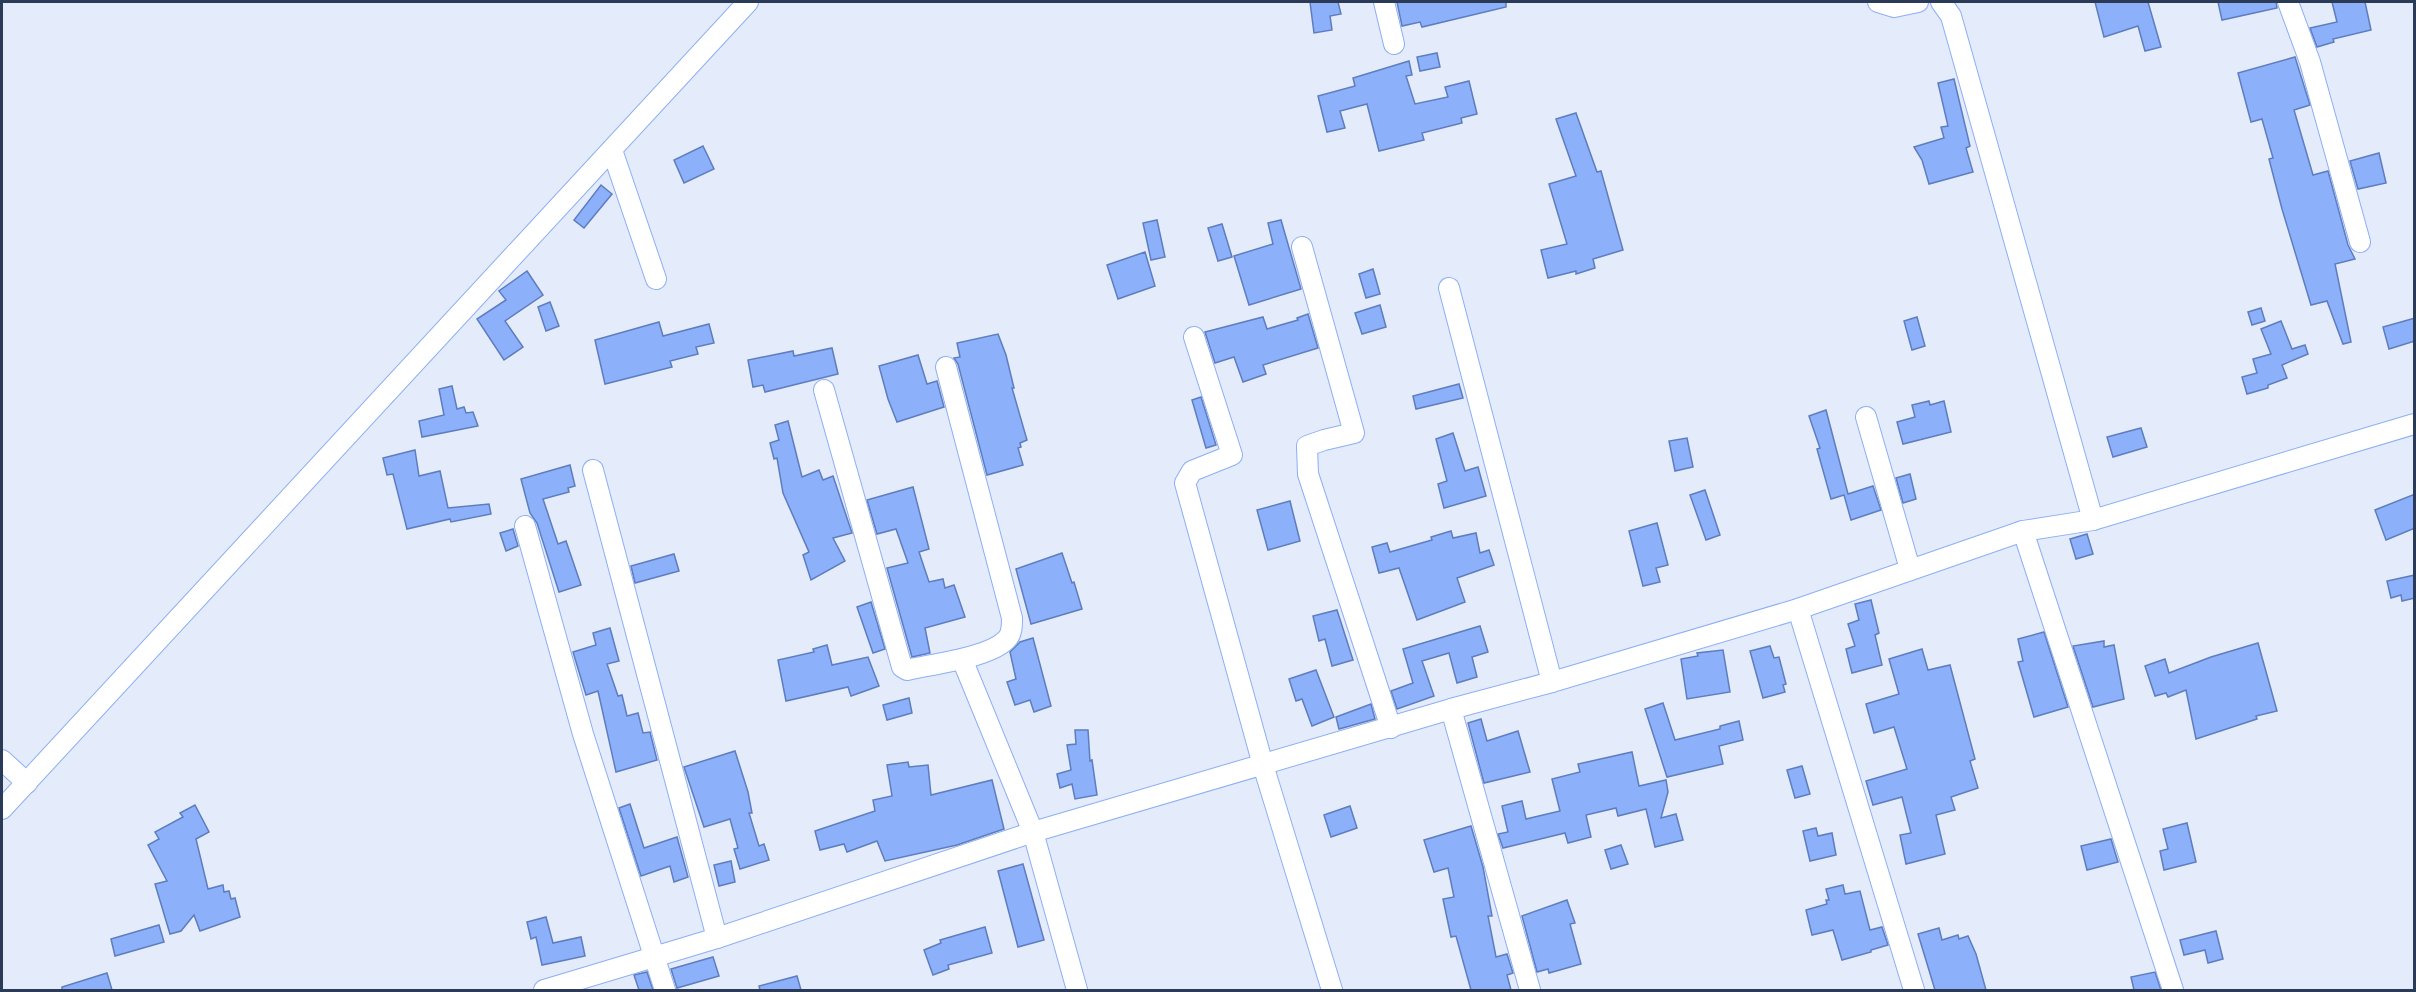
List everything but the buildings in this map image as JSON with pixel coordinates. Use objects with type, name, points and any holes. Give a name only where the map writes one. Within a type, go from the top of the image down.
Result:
[{"type":"street","points":[[2,809],[748,2]]},
{"type":"street","points":[[1384,2],[1394,45]]},
{"type":"street","points":[[1878,2],[1894,7],[1918,2]]},
{"type":"street","points":[[1941,2],[1951,16],[2093,520]]},
{"type":"street","points":[[2288,2],[2310,62],[2360,242]]},
{"type":"street","points":[[612,150],[656,279]]},
{"type":"street","points":[[1302,247],[1354,433],[1307,446],[1308,474],[1391,728]]},
{"type":"street","points":[[1449,288],[1552,682]]},
{"type":"street","points":[[1194,337],[1232,455],[1192,471],[1185,483],[1263,765],[1332,990]]},
{"type":"street","points":[[824,390],[902,667],[907,670],[962,659],[998,646],[1008,639],[1012,618],[946,367]]},
{"type":"street","points":[[1866,417],[1910,568]]},
{"type":"street","points":[[544,990],[717,938],[1033,832],[1798,609],[1910,568],[2023,531],[2093,520],[2415,424]]},
{"type":"street","points":[[593,470],[717,938]]},
{"type":"street","points":[[525,526],[583,734],[665,990]]},
{"type":"street","points":[[2023,531],[2172,990]]},
{"type":"street","points":[[1798,609],[1914,990]]},
{"type":"street","points":[[962,659],[1033,832],[1077,990]]},
{"type":"street","points":[[1451,709],[1530,990]]},
{"type":"street","points":[[2,760],[27,783]]}]
